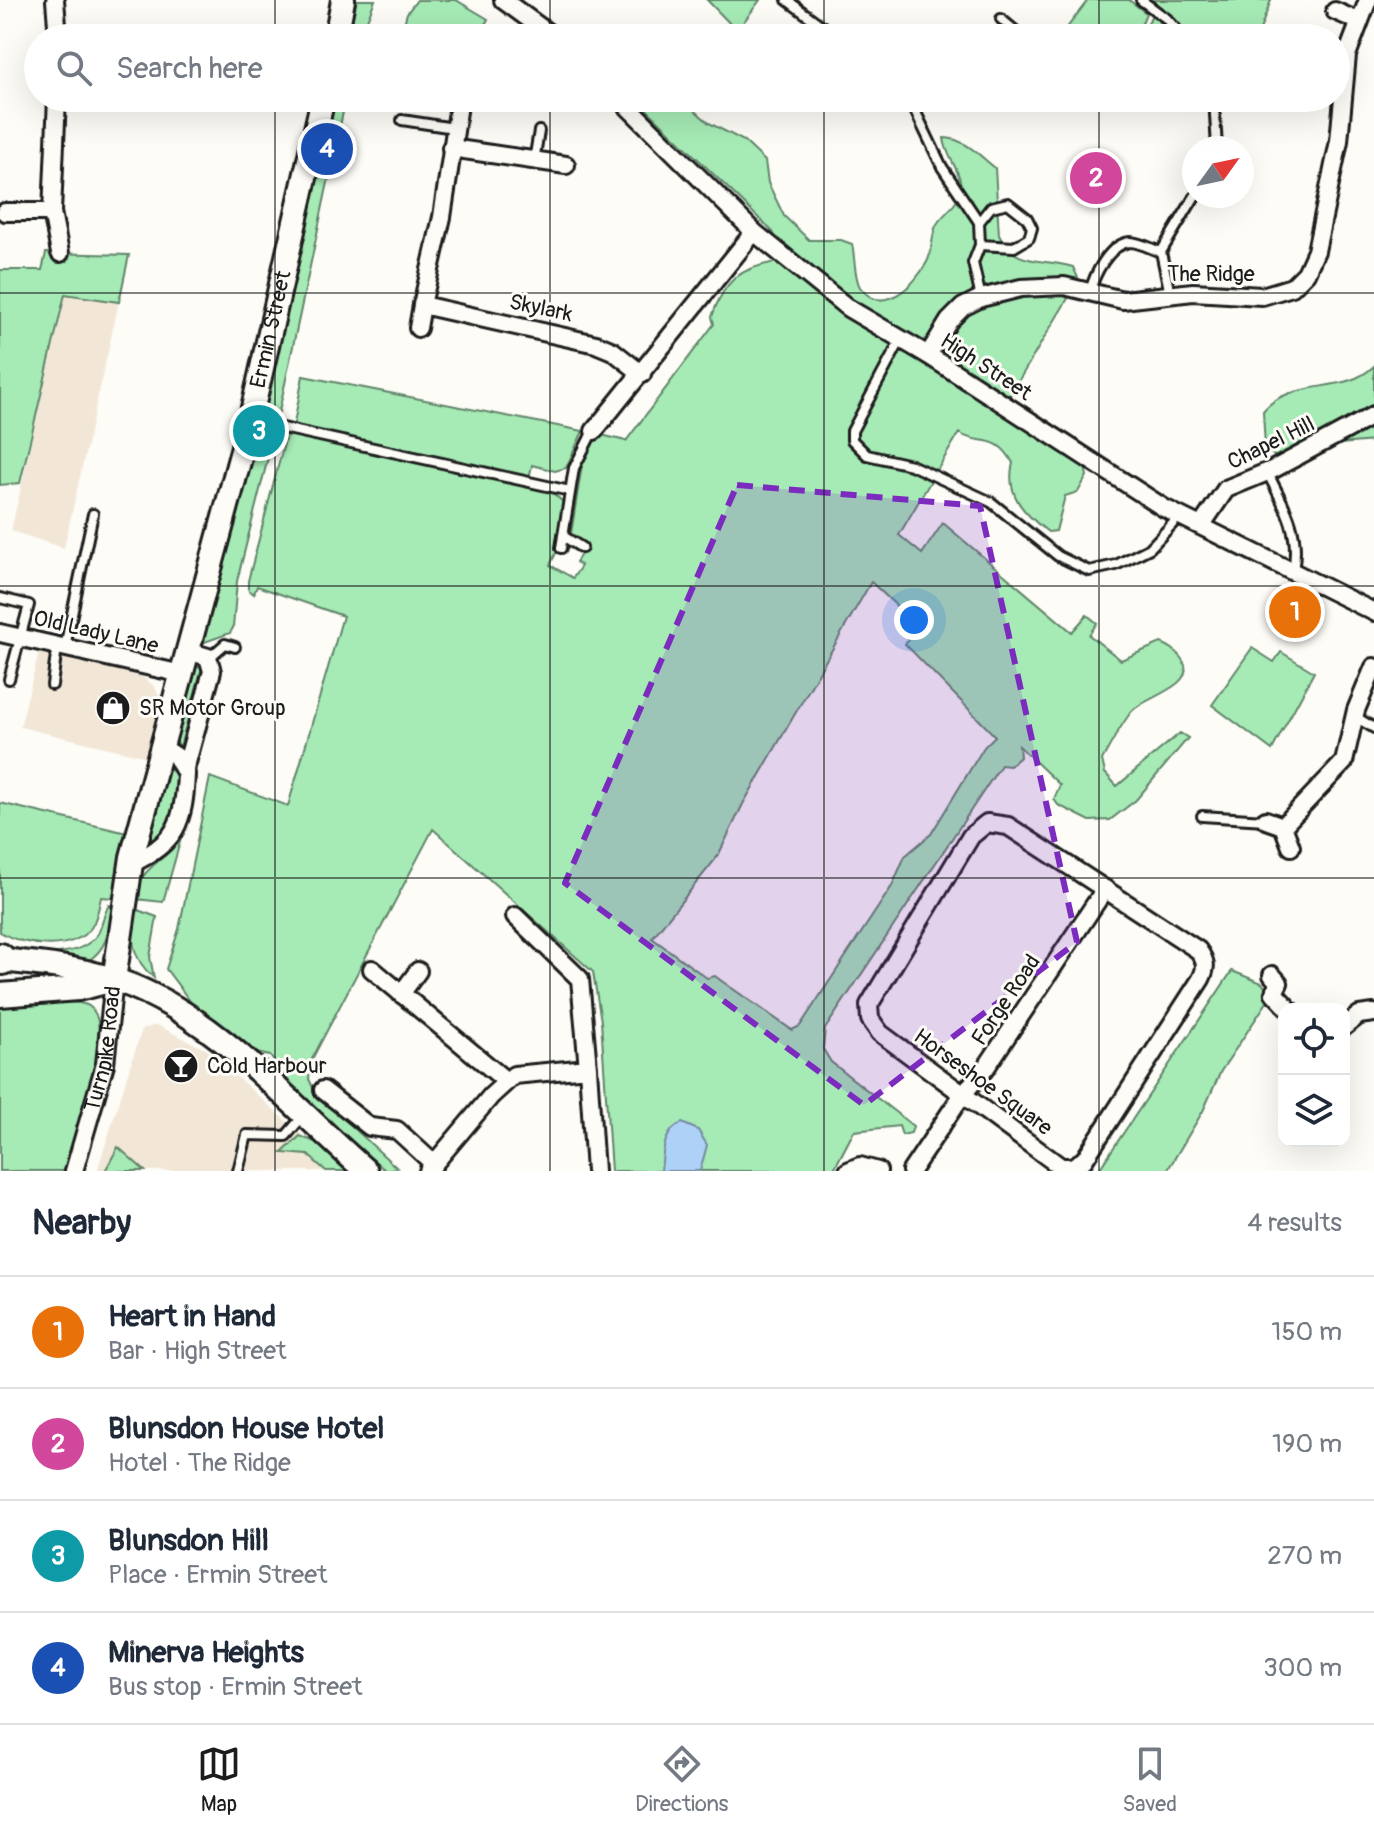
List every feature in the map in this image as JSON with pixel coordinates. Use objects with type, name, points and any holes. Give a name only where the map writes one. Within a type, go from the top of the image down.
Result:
[{"type":"street","points":[[55,0],[57,24]]},
{"type":"street","points":[[339,24],[343,0]]},
{"type":"street","name":"The Ridge","points":[[1350,47],[1368,0]]},
{"type":"street","points":[[509,1],[538,24]]},
{"type":"street","points":[[1335,11],[1358,21]]},
{"type":"street","points":[[56,112],[52,212],[60,253]]},
{"type":"street","name":"Ermin Street","points":[[120,925],[131,864],[182,674],[199,655],[320,112]]},
{"type":"street","points":[[418,328],[440,230],[457,112]]},
{"type":"street","name":"High Street","points":[[633,112],[754,232],[823,290],[1180,516],[1374,612]]},
{"type":"street","name":"The Ridge","points":[[928,355],[953,316],[981,298],[1039,284],[1064,286],[1123,300],[1206,291],[1271,296],[1292,287],[1306,273],[1316,251],[1339,141],[1341,112]]},
{"type":"street","points":[[451,148],[566,165]]},
{"type":"street","points":[[5,212],[52,212]]},
{"type":"street","points":[[594,431],[754,232]]},
{"type":"street","name":"Skylark","points":[[422,305],[596,344],[613,351],[642,374]]},
{"type":"street","name":"Chapel Hill","points":[[1201,526],[1226,489],[1267,472],[1374,415]]},
{"type":"street","name":"Old Lady Lane","points":[[0,633],[182,674]]},
{"type":"street","name":"Ermin Street","points":[[131,864],[162,848],[171,838],[184,794],[185,770],[211,675],[199,655]]},
{"type":"street","points":[[1283,826],[1344,762],[1354,716],[1374,667]]},
{"type":"street","points":[[162,747],[176,756],[185,770]]},
{"type":"street","points":[[1266,820],[1283,826],[1291,847]]},
{"type":"street","name":"Horseshoe Square","points":[[987,823],[1008,826],[1105,889],[1198,950],[1206,968],[1084,1160],[1072,1167],[1061,1167],[880,1033],[870,1019],[869,1005],[971,836],[987,823]]},
{"type":"street","name":"Forge Road","points":[[911,1171],[962,1095],[994,1057],[1105,889]]},
{"type":"street","points":[[515,916],[580,979],[595,1171]]},
{"type":"street","name":"Turnpike Road","points":[[74,1171],[105,1064],[120,925]]},
{"type":"street","points":[[1,959],[74,970],[114,980],[151,995],[225,1045],[366,1171]]},
{"type":"street","points":[[372,969],[506,1081]]},
{"type":"street","points":[[401,994],[418,971]]},
{"type":"street","points":[[1272,975],[1279,983],[1276,996],[1283,1003]]},
{"type":"street","points":[[0,995],[78,989],[114,980]]},
{"type":"street","points":[[1350,1022],[1359,1015],[1374,1013]]},
{"type":"street","points":[[323,1090],[370,1127],[397,1130],[431,1167],[506,1081],[524,1072],[588,1068]]},
{"type":"street","points":[[848,1171],[860,1166],[878,1171]]},
{"type":"lane","points":[[787,0],[819,24]]},
{"type":"lane","points":[[1141,0],[1171,24]]},
{"type":"lane","points":[[1001,19],[1007,24]]},
{"type":"lane","points":[[916,112],[942,167],[979,222],[980,245],[973,263],[981,298]]},
{"type":"lane","points":[[1215,112],[1216,136]]},
{"type":"lane","points":[[402,120],[454,128]]},
{"type":"lane","points":[[534,161],[539,131]]},
{"type":"lane","points":[[979,222],[991,207],[1008,203],[1027,218],[1032,228],[1029,238],[1014,247],[980,245]]},
{"type":"lane","points":[[1170,294],[1161,252],[1188,208]]},
{"type":"lane","points":[[1089,294],[1098,271],[1120,246],[1131,242],[1161,252]]},
{"type":"lane","points":[[900,341],[852,431],[852,440],[867,455],[911,465],[991,502],[1058,556],[1089,571],[1116,565],[1150,548],[1180,516]]},
{"type":"lane","points":[[250,421],[570,491]]},
{"type":"lane","points":[[561,548],[578,456],[594,431]]},
{"type":"lane","points":[[1267,472],[1293,525],[1296,554],[1293,570]]},
{"type":"lane","points":[[52,685],[93,514]]},
{"type":"lane","points":[[563,536],[582,548]]},
{"type":"lane","points":[[0,598],[29,605],[9,679]]},
{"type":"lane","points":[[199,655],[225,644],[235,647]]},
{"type":"lane","points":[[1354,716],[1374,728]]},
{"type":"lane","points":[[1202,816],[1266,820]]},
{"type":"lane","points":[[238,1171],[247,1135],[286,1136],[303,1115]]},
{"type":"highlighted area","points":[[737,485],[980,506],[1077,942],[864,1105],[565,883]]},
{"type":"shaded area","points":[[65,294],[119,302],[64,548],[11,531]]},
{"type":"shaded area","points":[[39,652],[143,677],[154,686],[161,699],[147,757],[20,727]]},
{"type":"shaded area","points":[[157,1025],[207,1050],[342,1171],[97,1171],[142,1029]]},
{"type":"green space","points":[[357,0],[375,0],[366,24],[351,24]]},
{"type":"green space","points":[[417,0],[456,0],[488,19],[485,24],[404,24],[407,13]]},
{"type":"green space","points":[[707,0],[760,0],[742,24],[730,24]]},
{"type":"green space","points":[[1088,0],[1129,0],[1146,13],[1142,24],[1070,24]]},
{"type":"green space","points":[[1148,0],[1271,0],[1262,24],[1174,24]]},
{"type":"green space","points":[[1152,14],[1163,24],[1148,24]]},
{"type":"green space","points":[[332,112],[343,112],[277,421],[264,414]]},
{"type":"green space","points":[[649,112],[697,112],[709,123],[744,141],[765,161],[768,183],[784,216],[809,240],[841,240],[852,244],[860,287],[869,296],[878,299],[888,299],[898,294],[915,280],[929,258],[936,226],[959,196],[960,180],[944,138],[965,144],[995,168],[999,235],[1005,245],[1021,257],[1073,267],[1079,280],[1010,395],[1007,409],[1085,467],[1087,476],[1078,492],[1065,496],[1056,531],[1048,532],[1018,502],[1012,484],[1013,463],[1007,453],[994,443],[959,433],[899,535],[922,554],[943,523],[1072,632],[1087,615],[1097,623],[1089,635],[1121,660],[1161,643],[1179,655],[1185,667],[1184,676],[1178,683],[1132,711],[1102,760],[1105,773],[1117,786],[1180,733],[1188,738],[1136,800],[1110,820],[1090,821],[1058,805],[1054,799],[1060,785],[1019,746],[1020,757],[1010,766],[1001,765],[825,1029],[823,1049],[831,1062],[913,1126],[911,1133],[902,1135],[899,1126],[854,1131],[833,1171],[611,1171],[601,1021],[593,972],[433,829],[311,1061],[309,1079],[315,1092],[397,1168],[386,1171],[294,1089],[270,1056],[252,1052],[193,1005],[166,969],[179,929],[210,777],[288,806],[343,616],[257,586],[254,594],[248,589],[286,436],[292,434],[303,376],[583,431],[566,468],[555,471],[532,465],[529,479],[319,431],[309,438],[553,493],[564,503],[556,553],[550,565],[573,578],[581,566],[576,562],[587,545],[571,534],[582,465],[597,434],[626,441],[714,324],[712,317],[728,285],[744,272],[778,262],[782,252],[773,232]],"holes":[[[871,582],[918,626],[905,644],[995,736],[984,747],[931,834],[905,856],[892,886],[800,1026],[792,1030],[715,976],[707,978],[652,938],[718,856],[743,804]]]},
{"type":"green space","points":[[46,253],[129,255],[119,302],[65,294],[20,483],[0,485],[0,270],[42,270]]},
{"type":"green space","points":[[1374,366],[1374,441],[1339,444],[1292,461],[1276,458],[1265,447],[1263,411],[1275,401],[1288,394],[1348,381]]},
{"type":"green space","points":[[267,433],[274,434],[237,581],[233,628],[230,633],[202,643],[256,440]]},
{"type":"green space","points":[[1252,648],[1274,662],[1281,652],[1314,672],[1272,750],[1212,705]]},
{"type":"green space","points":[[196,667],[202,667],[180,747],[176,740]]},
{"type":"green space","points":[[167,768],[177,774],[175,805],[163,832],[149,846],[147,844]]},
{"type":"green space","points":[[0,803],[127,833],[114,898],[101,897],[93,924],[82,936],[47,945],[21,941],[0,932]]},
{"type":"green space","points":[[182,835],[163,902],[136,899],[137,888],[147,871],[177,844]]},
{"type":"green space","points":[[109,905],[113,907],[104,944],[88,961],[37,952],[64,952],[88,943],[97,935]]},
{"type":"green space","points":[[135,909],[157,917],[150,957],[154,978],[141,963],[134,947]]},
{"type":"green space","points":[[0,942],[11,946],[23,950],[0,946]]},
{"type":"green space","points":[[1232,971],[1262,983],[1271,996],[1221,1071],[1203,1111],[1167,1171],[1098,1171]]},
{"type":"green space","points":[[85,1004],[97,1018],[99,1036],[92,1085],[65,1171],[0,1171],[0,1007]]},
{"type":"green space","points":[[300,1136],[315,1142],[351,1171],[326,1171],[308,1155],[282,1153]]},
{"type":"green space","points":[[118,1147],[145,1171],[105,1171]]},
{"type":"water","points":[[682,1123],[698,1130],[707,1145],[700,1171],[661,1171],[668,1137]]},
{"type":"place","name":"Minerva Heights","points":[[327,149]]},
{"type":"place","name":"Blunsdon House Hotel","points":[[1096,178]]},
{"type":"place","name":"Blunsdon Hill","points":[[259,431]]},
{"type":"place","name":"Heart in Hand","points":[[1295,612]]},
{"type":"place","name":"SR Motor Group","points":[[113,708]]},
{"type":"place","name":"Cold Harbour","points":[[181,1066]]}]
